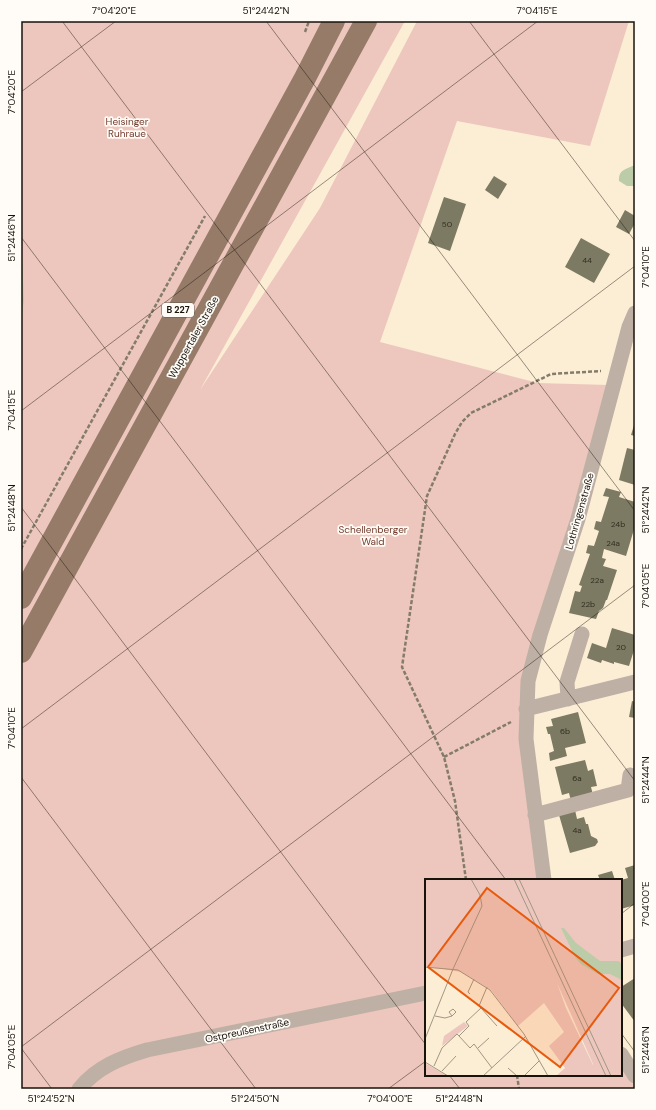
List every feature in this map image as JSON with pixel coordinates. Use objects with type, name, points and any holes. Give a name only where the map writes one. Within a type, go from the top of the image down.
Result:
[{"type":"main road","name":"B 227","points":[[21,598],[334,21]]},
{"type":"main road","name":"Wuppertaler Straße","points":[[21,652],[366,21]]},
{"type":"street","name":"Lothringenstraße","points":[[544,879],[526,739],[528,681],[540,635],[578,519],[629,327],[635,313]]},
{"type":"street","points":[[568,699],[567,682],[582,634]]},
{"type":"street","points":[[526,709],[635,682]]},
{"type":"street","points":[[535,815],[628,790],[630,775]]},
{"type":"street","points":[[622,950],[635,946]]},
{"type":"street","name":"Ostpreußenstraße","points":[[79,1089],[96,1072],[112,1061],[147,1050],[425,994]]},
{"type":"street","points":[[622,1056],[635,1076]]},
{"type":"path","points":[[302,36],[309,21]]},
{"type":"path","points":[[21,549],[209,209]]},
{"type":"path","points":[[466,879],[455,801],[444,757],[402,667],[427,496],[455,434],[462,422],[471,413],[551,374],[618,370]]},
{"type":"path","points":[[444,757],[515,720],[526,709]]},
{"type":"path","points":[[517,1076],[519,1089]]},
{"type":"green space","name":"Schellenberger Wald","points":[[21,21],[405,21],[200,390],[320,208],[417,21],[629,21],[590,146],[457,121],[380,342],[538,383],[609,385],[526,678],[542,879],[425,879],[425,1076],[622,1076],[622,1063],[635,1083],[635,1089],[21,1089]]},
{"type":"shaded area","points":[[635,165],[635,186],[627,186],[619,181],[621,172]]},
{"type":"shaded area","points":[[21,237],[24,301],[21,318]]},
{"type":"building","points":[[494,176],[507,184],[498,199],[485,190]]},
{"type":"building","points":[[444,197],[466,204],[450,251],[428,243]]},
{"type":"building","points":[[625,210],[635,216],[635,223],[629,234],[616,227]]},
{"type":"building","points":[[581,238],[610,254],[594,283],[565,267]]},
{"type":"building","points":[[635,422],[635,436],[631,435]]},
{"type":"building","points":[[627,448],[635,450],[635,485],[619,480]]},
{"type":"building","points":[[606,488],[621,492],[619,497],[635,502],[635,526],[626,556],[604,549],[602,558],[606,559],[603,566],[617,570],[607,600],[603,608],[599,611],[596,619],[569,613],[575,591],[580,592],[582,586],[579,585],[590,554],[586,553],[588,545],[594,546],[599,531],[594,529],[596,521],[601,522],[609,497],[603,496]]},
{"type":"building","points":[[612,628],[635,635],[635,647],[629,666],[614,662],[614,664],[602,660],[601,663],[587,658],[592,643],[606,648]]},
{"type":"building","points":[[632,701],[635,702],[635,718],[629,717]]},
{"type":"building","points":[[578,712],[586,743],[565,748],[567,756],[550,761],[549,753],[554,751],[550,734],[548,734],[546,727],[553,726],[551,719]]},
{"type":"building","points":[[585,760],[588,771],[593,769],[597,786],[591,787],[593,795],[571,801],[569,793],[562,795],[555,767]]},
{"type":"building","points":[[575,810],[577,819],[584,817],[586,824],[588,824],[591,836],[597,839],[598,842],[595,846],[570,853],[559,815]]},
{"type":"building","points":[[635,865],[635,905],[622,909],[622,880],[628,878],[625,868]]},
{"type":"building","points":[[612,871],[615,879],[600,879],[598,875]]},
{"type":"building","points":[[635,978],[635,1022],[622,1004],[622,986]]},
{"type":"park label","name":"Heisinger Ruhraue","points":[[127,126]]}]
